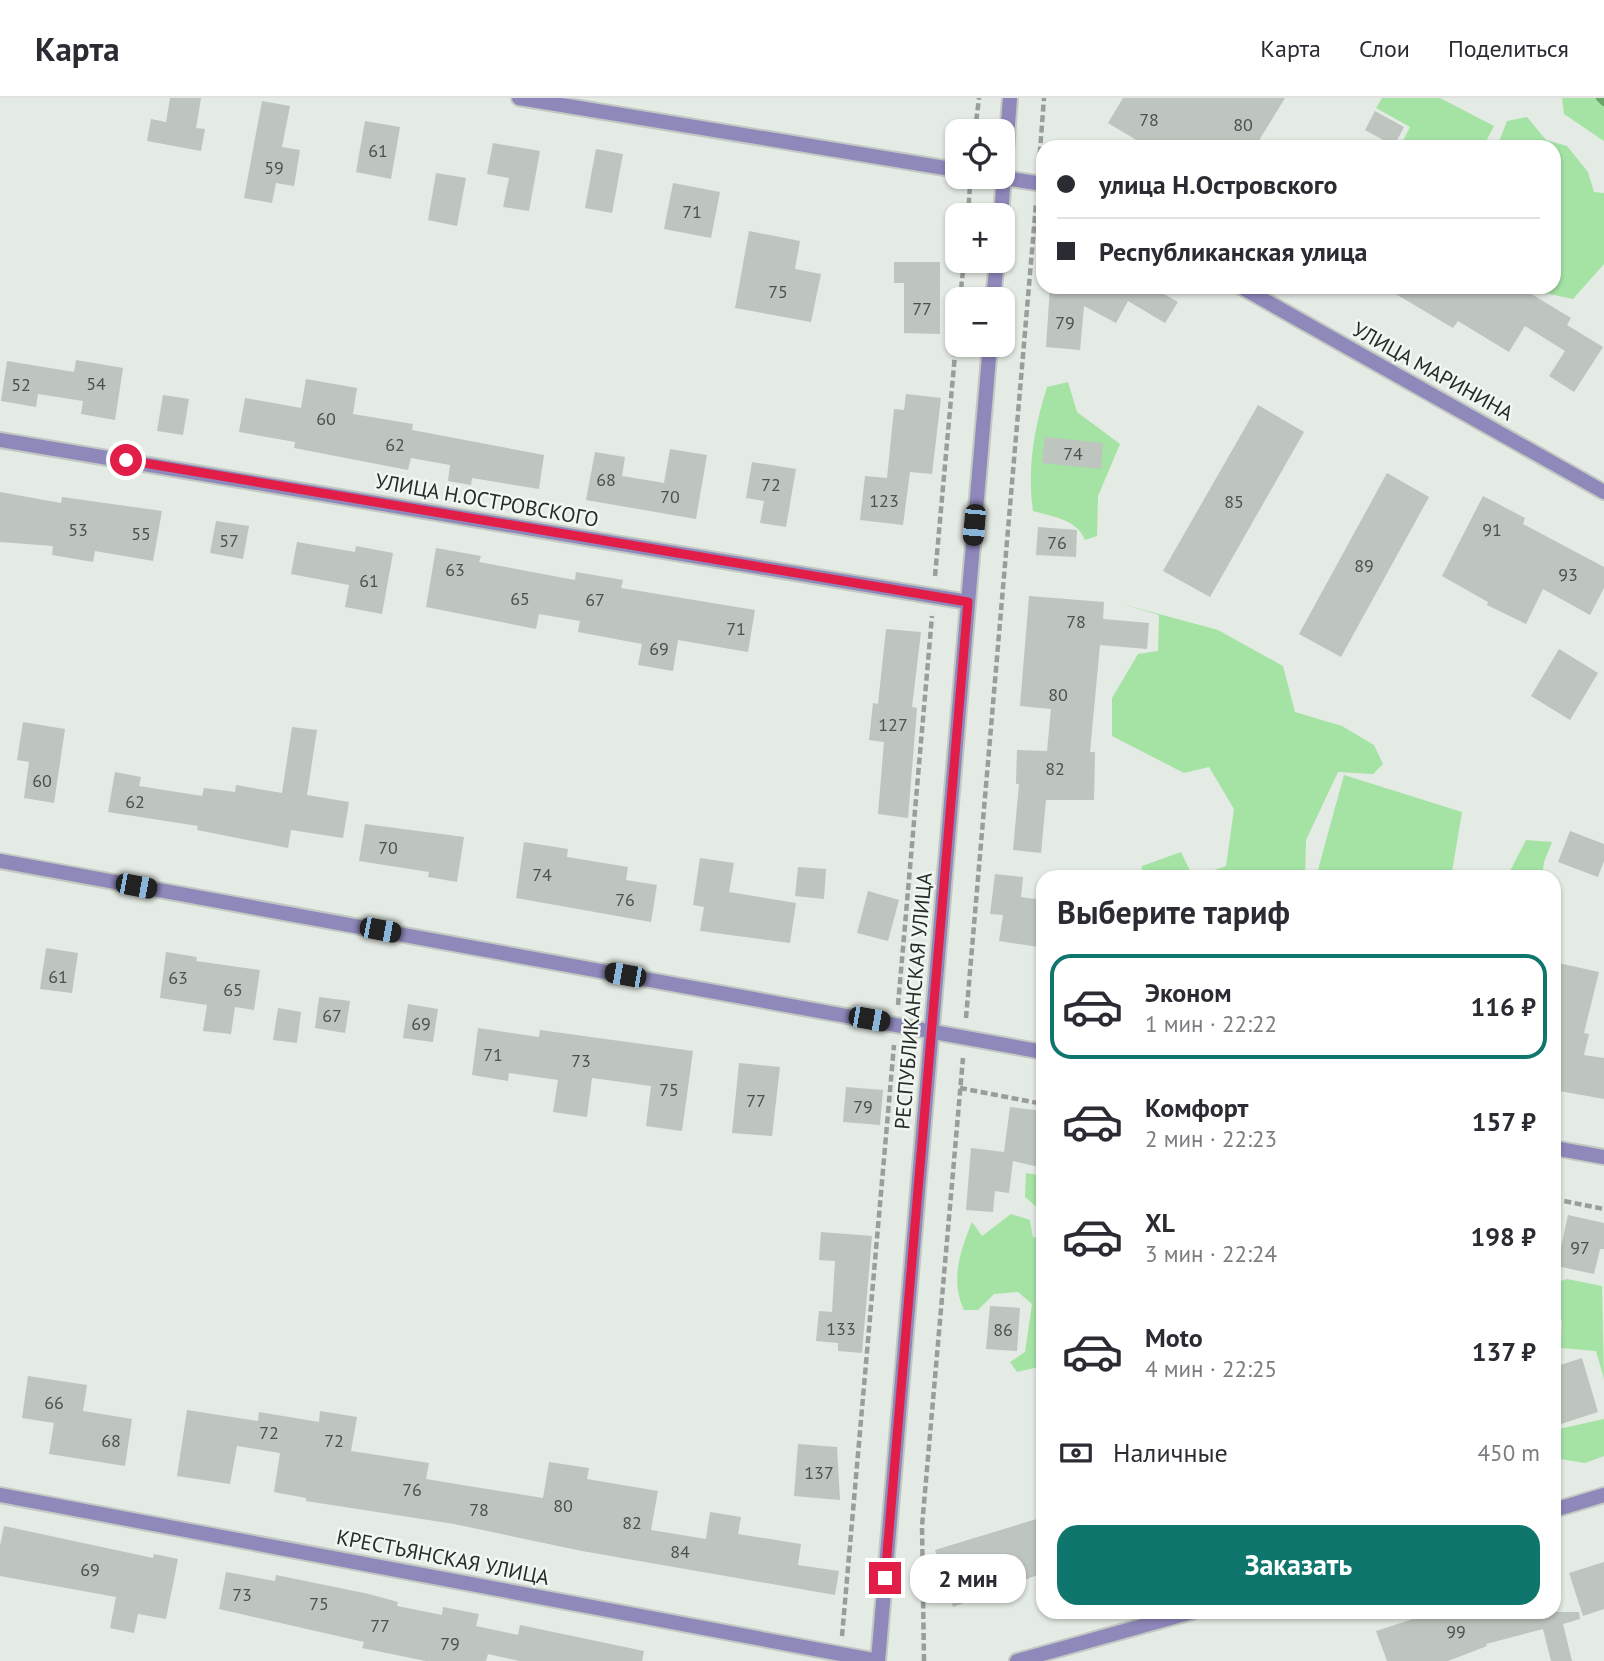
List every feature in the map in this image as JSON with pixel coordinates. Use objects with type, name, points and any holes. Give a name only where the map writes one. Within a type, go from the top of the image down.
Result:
[{"type":"street","points":[[519,98],[945,168]]},
{"type":"street","points":[[1007,119],[1010,98]]},
{"type":"street","points":[[1015,179],[1036,182]]},
{"type":"street","name":"УЛИЦА МАРИНИНА","points":[[1253,294],[1604,492]]},
{"type":"street","name":"РЕСПУБЛИКАНСКАЯ УЛИЦА","points":[[878,1661],[988,357]]},
{"type":"street","name":"УЛИЦА Н.ОСТРОВСКОГО","points":[[0,440],[968,602]]},
{"type":"street","points":[[0,861],[1036,1051]]},
{"type":"street","points":[[1561,1149],[1604,1157]]},
{"type":"street","name":"КРЕСТЬЯНСКАЯ УЛИЦА","points":[[0,1495],[878,1661]]},
{"type":"street","points":[[1561,1508],[1604,1495]]},
{"type":"street","points":[[1017,1661],[1167,1619]]},
{"type":"path","points":[[976,119],[979,98]]},
{"type":"path","points":[[1043,140],[1044,98]]},
{"type":"path","points":[[923,1661],[922,1526],[1036,239]]},
{"type":"path","points":[[840,1653],[955,357]]},
{"type":"path","points":[[960,1088],[1036,1103]]},
{"type":"path","points":[[1561,1200],[1604,1209]]},
{"type":"green space","points":[[1382,98],[1440,98],[1494,126],[1487,140],[1404,140],[1410,127],[1376,108]]},
{"type":"green space","points":[[1562,98],[1604,98],[1604,141],[1564,114]]},
{"type":"green space","points":[[1527,117],[1546,140],[1500,140],[1507,121]]},
{"type":"green space","points":[[1561,144],[1567,146],[1588,172],[1594,192],[1604,193],[1604,264],[1573,299],[1549,294],[1561,294]]},
{"type":"green space","points":[[1068,382],[1077,412],[1120,444],[1098,496],[1097,536],[1085,540],[1070,523],[1033,511],[1031,495],[1035,433],[1047,387]]},
{"type":"green space","points":[[1122,604],[1218,630],[1283,666],[1295,712],[1342,726],[1374,745],[1383,764],[1373,774],[1338,772],[1306,840],[1305,870],[1214,870],[1226,866],[1234,809],[1209,767],[1184,773],[1112,736],[1112,698],[1138,654],[1158,651],[1159,615]]},
{"type":"green space","points":[[1344,775],[1462,812],[1452,870],[1318,870]]},
{"type":"green space","points":[[1526,840],[1552,842],[1543,870],[1511,870]]},
{"type":"green space","points":[[1181,852],[1190,870],[1142,870],[1142,866]]},
{"type":"green space","points":[[1026,1173],[1036,1175],[1036,1207],[1025,1197]]},
{"type":"green space","points":[[1011,1214],[1030,1220],[1033,1238],[1036,1236],[1036,1368],[1017,1372],[1010,1362],[1025,1352],[1032,1304],[1018,1292],[994,1294],[978,1310],[964,1310],[958,1288],[958,1266],[972,1222],[982,1236]]},
{"type":"green space","points":[[1567,1279],[1602,1286],[1604,1379],[1596,1351],[1561,1348],[1561,1281]]},
{"type":"green space","points":[[1604,1419],[1604,1456],[1585,1463],[1561,1459],[1561,1428]]},
{"type":"building","points":[[170,98],[201,98],[196,128],[205,129],[201,151],[147,141],[151,119],[166,122]]},
{"type":"building","points":[[1123,98],[1285,98],[1259,140],[1136,140],[1108,123]]},
{"type":"building","points":[[262,101],[290,106],[282,147],[300,150],[294,186],[276,183],[272,203],[244,198]]},
{"type":"building","points":[[1375,111],[1404,127],[1397,140],[1383,140],[1365,130]]},
{"type":"building","points":[[365,121],[400,127],[391,179],[356,172]]},
{"type":"building","points":[[493,143],[540,151],[529,211],[503,207],[509,178],[487,174]]},
{"type":"building","points":[[596,149],[623,154],[612,213],[585,208]]},
{"type":"building","points":[[436,173],[466,178],[457,226],[428,220]]},
{"type":"building","points":[[673,183],[720,192],[711,238],[664,229]]},
{"type":"building","points":[[749,231],[800,241],[795,269],[821,274],[811,322],[735,308]]},
{"type":"building","points":[[894,262],[940,262],[940,334],[904,333],[904,283],[894,283]]},
{"type":"building","points":[[1050,294],[1164,294],[1178,302],[1165,323],[1128,301],[1116,323],[1084,306],[1080,350],[1046,347]]},
{"type":"building","points":[[1396,294],[1532,294],[1571,318],[1567,325],[1603,347],[1574,392],[1549,376],[1565,351],[1525,326],[1509,352],[1458,321],[1453,328]]},
{"type":"building","points":[[76,360],[123,368],[115,420],[81,414],[83,401],[38,394],[36,407],[1,401],[7,361],[74,372]]},
{"type":"building","points":[[306,379],[357,388],[353,414],[413,424],[412,430],[544,455],[539,489],[472,478],[471,485],[448,481],[450,465],[411,458],[408,470],[294,448],[295,442],[239,432],[245,398],[301,408]]},
{"type":"building","points":[[906,394],[941,398],[932,474],[910,472],[903,525],[860,520],[865,476],[887,478],[894,409],[904,410]]},
{"type":"building","points":[[163,395],[189,399],[183,435],[157,431]]},
{"type":"building","points":[[1258,405],[1304,432],[1210,597],[1163,571]]},
{"type":"building","points":[[1045,437],[1103,443],[1101,469],[1042,463]]},
{"type":"building","points":[[670,449],[707,455],[696,519],[586,500],[595,452],[625,457],[622,476],[664,483]]},
{"type":"building","points":[[752,462],[796,469],[786,527],[760,523],[764,501],[746,498]]},
{"type":"building","points":[[1387,473],[1429,497],[1341,657],[1299,634]]},
{"type":"building","points":[[0,492],[61,503],[62,497],[162,511],[153,561],[95,551],[93,562],[52,555],[53,546],[0,542]]},
{"type":"building","points":[[1483,496],[1525,518],[1523,524],[1604,567],[1604,588],[1590,615],[1543,589],[1526,624],[1487,605],[1488,602],[1442,576]]},
{"type":"building","points":[[216,521],[249,526],[243,559],[210,553]]},
{"type":"building","points":[[1038,527],[1077,530],[1076,557],[1036,555]]},
{"type":"building","points":[[297,542],[355,552],[356,546],[393,553],[382,614],[345,607],[349,585],[291,574]]},
{"type":"building","points":[[436,548],[481,556],[479,562],[575,580],[576,572],[623,580],[621,588],[755,610],[748,652],[678,640],[673,671],[638,665],[642,644],[578,632],[580,621],[539,614],[536,629],[426,607]]},
{"type":"building","points":[[1029,596],[1104,602],[1103,619],[1149,623],[1147,649],[1100,645],[1090,752],[1095,752],[1094,800],[1046,800],[1041,853],[1013,850],[1019,784],[1016,784],[1017,750],[1047,751],[1051,709],[1020,706]]},
{"type":"building","points":[[886,629],[921,632],[912,707],[917,708],[908,818],[878,814],[884,742],[869,740],[873,703],[878,704]]},
{"type":"building","points":[[1559,649],[1598,673],[1570,720],[1531,696]]},
{"type":"building","points":[[23,722],[65,729],[54,803],[24,798],[29,762],[17,760]]},
{"type":"building","points":[[292,727],[317,730],[307,795],[349,802],[343,838],[291,830],[288,848],[197,830],[198,826],[108,812],[115,772],[141,777],[139,786],[202,796],[204,788],[235,792],[236,785],[282,793]]},
{"type":"building","points":[[365,824],[464,837],[457,882],[428,877],[429,872],[359,861]]},
{"type":"building","points":[[1570,831],[1604,844],[1604,861],[1598,877],[1558,862]]},
{"type":"building","points":[[524,842],[568,849],[567,857],[628,867],[626,880],[657,885],[651,922],[516,898]]},
{"type":"building","points":[[700,858],[734,863],[729,892],[796,903],[790,943],[700,931],[704,907],[693,905]]},
{"type":"building","points":[[798,867],[826,869],[824,899],[795,896]]},
{"type":"building","points":[[995,874],[1023,877],[1021,897],[1036,899],[1036,947],[999,941],[1003,915],[990,914]]},
{"type":"building","points":[[868,891],[899,900],[888,941],[857,933]]},
{"type":"building","points":[[46,948],[78,953],[72,993],[40,989]]},
{"type":"building","points":[[166,952],[197,957],[196,961],[260,970],[254,1010],[235,1007],[231,1034],[203,1031],[207,1005],[160,998]]},
{"type":"building","points":[[1561,964],[1599,972],[1584,1033],[1589,1034],[1584,1055],[1604,1058],[1604,1099],[1561,1091]]},
{"type":"building","points":[[319,997],[350,1001],[345,1033],[315,1028]]},
{"type":"building","points":[[408,1004],[438,1009],[433,1042],[403,1038]]},
{"type":"building","points":[[278,1008],[301,1012],[297,1043],[273,1040]]},
{"type":"building","points":[[478,1028],[539,1037],[540,1030],[693,1051],[682,1131],[646,1126],[651,1086],[592,1078],[587,1117],[553,1112],[558,1080],[509,1073],[508,1081],[472,1075]]},
{"type":"building","points":[[739,1063],[780,1067],[772,1136],[732,1133]]},
{"type":"building","points":[[846,1087],[883,1090],[880,1125],[843,1122]]},
{"type":"building","points":[[1010,1107],[1036,1110],[1036,1166],[1013,1161],[1009,1193],[995,1191],[993,1212],[966,1210],[971,1148],[1004,1152]]},
{"type":"building","points":[[1568,1215],[1604,1223],[1604,1249],[1600,1249],[1594,1274],[1561,1267],[1561,1247]]},
{"type":"building","points":[[821,1232],[872,1236],[862,1353],[838,1351],[838,1343],[816,1341],[819,1311],[832,1312],[835,1261],[819,1260]]},
{"type":"building","points":[[990,1306],[1020,1308],[1017,1351],[986,1349]]},
{"type":"building","points":[[1582,1358],[1598,1412],[1561,1424],[1561,1365]]},
{"type":"building","points":[[28,1376],[87,1385],[83,1411],[132,1419],[125,1466],[49,1454],[54,1423],[22,1418]]},
{"type":"building","points":[[187,1410],[258,1421],[259,1412],[319,1422],[320,1411],[357,1417],[351,1451],[429,1463],[426,1479],[543,1498],[549,1462],[589,1468],[587,1479],[658,1491],[651,1530],[706,1539],[710,1512],[741,1517],[738,1534],[801,1544],[798,1565],[839,1571],[835,1595],[582,1551],[454,1524],[306,1501],[306,1498],[274,1492],[280,1453],[237,1446],[230,1484],[177,1476]]},
{"type":"building","points":[[798,1444],[837,1447],[840,1500],[794,1496]]},
{"type":"building","points":[[1036,1519],[1036,1576],[953,1607],[935,1550]]},
{"type":"building","points":[[4,1526],[153,1558],[154,1554],[178,1559],[166,1619],[138,1614],[134,1633],[110,1628],[116,1597],[0,1576],[0,1546]]},
{"type":"building","points":[[1604,1562],[1604,1609],[1583,1616],[1569,1573]]},
{"type":"building","points":[[226,1572],[275,1581],[276,1575],[369,1594],[398,1602],[397,1606],[442,1615],[443,1607],[479,1614],[476,1626],[518,1635],[520,1625],[644,1651],[642,1661],[519,1661],[488,1654],[486,1661],[426,1661],[362,1648],[364,1642],[219,1609]]},
{"type":"building","points":[[1561,1612],[1579,1612],[1580,1619],[1563,1624],[1572,1661],[1551,1661],[1543,1629],[1486,1644],[1487,1646],[1448,1661],[1387,1661],[1376,1631],[1413,1619],[1561,1619]]},
{"type":"waterway","points":[[1600,98],[1604,102]]},
{"type":"route","points":[[126,460],[968,602],[885,1578]]}]
